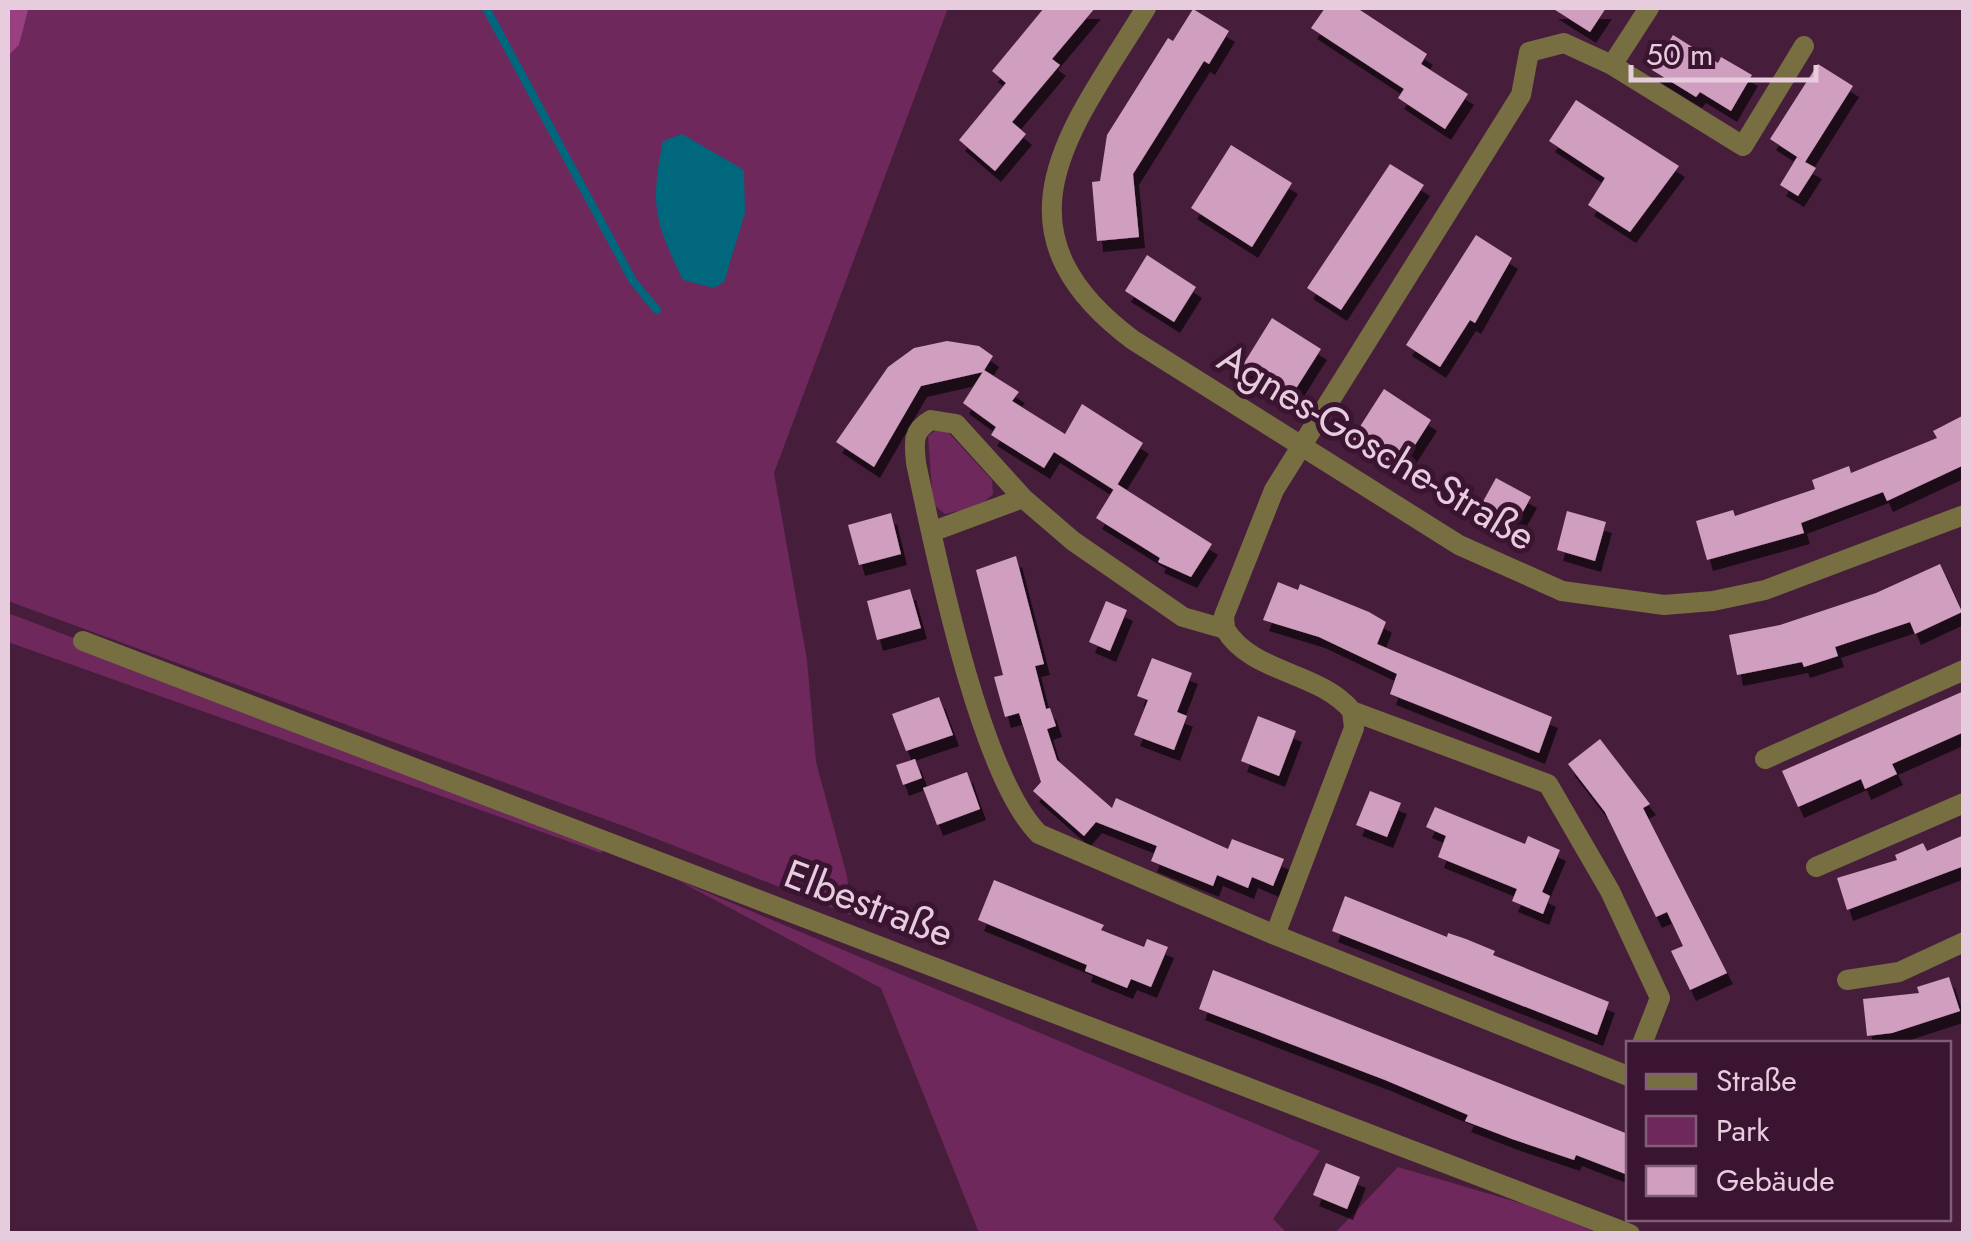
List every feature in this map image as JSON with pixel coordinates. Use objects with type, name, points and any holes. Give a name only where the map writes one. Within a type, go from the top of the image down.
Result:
[{"type":"street","name":"Agnes-Gosche-Straße","points":[[1146,8],[1064,143],[1053,195],[1063,258],[1080,292],[1109,322],[1459,546],[1562,591],[1664,605],[1713,601],[1765,590],[1961,523]]},
{"type":"street","points":[[1612,66],[1649,8]]},
{"type":"street","points":[[1224,628],[1224,616],[1265,510],[1521,95],[1529,52],[1564,43],[1612,66],[1743,146],[1804,46]]},
{"type":"street","points":[[1626,1075],[1275,935],[1066,849],[1039,834],[1022,817],[978,708],[931,532],[914,436],[932,420],[956,424],[1023,498],[1074,541],[1183,617],[1224,628],[1246,652],[1340,696],[1352,711],[1548,784],[1610,891],[1660,998],[1643,1041]]},
{"type":"street","points":[[931,532],[1023,498]]},
{"type":"street","name":"Elbestraße","points":[[82,641],[1630,1234]]},
{"type":"street","points":[[1765,759],[1964,670]]},
{"type":"street","points":[[1275,935],[1354,728],[1352,711]]},
{"type":"street","points":[[1816,866],[1964,803]]},
{"type":"street","points":[[1847,980],[1899,972],[1964,942]]},
{"type":"green space","points":[[28,8],[948,8],[774,473],[807,660],[816,762],[847,876],[851,915],[629,828],[8,601],[8,56],[19,45]]},
{"type":"green space","points":[[935,431],[947,431],[992,480],[993,494],[980,506],[945,514],[933,504],[928,436]]},
{"type":"green space","points":[[8,613],[610,842],[601,853],[8,642]]},
{"type":"green space","points":[[675,879],[1320,1151],[1273,1219],[1287,1233],[979,1233],[881,988]]},
{"type":"green space","points":[[1398,1167],[1527,1205],[1598,1233],[1334,1234]]},
{"type":"shaded area","points":[[8,8],[28,10],[19,45],[8,56]]},
{"type":"water","points":[[682,134],[744,170],[745,213],[724,282],[714,288],[683,280],[660,227],[656,198],[663,141]]},
{"type":"building","points":[[1044,8],[1095,8],[1052,59],[1060,65],[1012,122],[1026,134],[995,171],[959,140],[1006,83],[992,71]]},
{"type":"building","points":[[1325,8],[1357,8],[1427,54],[1421,64],[1468,94],[1445,129],[1398,98],[1404,89],[1311,28]]},
{"type":"building","points":[[1552,8],[1606,8],[1590,32]]},
{"type":"building","points":[[1193,9],[1229,31],[1209,64],[1204,61],[1133,174],[1139,237],[1097,241],[1092,182],[1100,181],[1107,135],[1168,38],[1173,41]]},
{"type":"building","points":[[1673,35],[1718,63],[1721,57],[1752,75],[1731,111],[1700,92],[1696,97],[1652,70]]},
{"type":"building","points":[[1818,64],[1853,86],[1805,162],[1816,168],[1798,196],[1780,185],[1797,157],[1802,160],[1770,139]]},
{"type":"building","points":[[1576,100],[1679,166],[1630,232],[1588,205],[1605,178],[1549,141]]},
{"type":"building","points":[[1231,145],[1292,183],[1252,247],[1191,208]]},
{"type":"building","points":[[1390,164],[1424,185],[1341,310],[1307,288]]},
{"type":"building","points":[[1476,235],[1512,258],[1475,323],[1470,320],[1440,367],[1406,345]]},
{"type":"building","points":[[1147,255],[1196,287],[1174,322],[1125,291]]},
{"type":"building","points":[[1272,318],[1321,349],[1290,398],[1241,368]]},
{"type":"building","points":[[947,341],[979,346],[993,356],[983,372],[921,386],[874,467],[836,442],[888,367],[914,348]]},
{"type":"building","points":[[984,370],[1019,392],[1012,401],[1065,434],[1082,404],[1143,443],[1114,490],[1054,452],[1044,468],[991,435],[996,427],[963,403]]},
{"type":"building","points":[[1384,389],[1431,420],[1399,470],[1352,439]]},
{"type":"building","points":[[1964,415],[1964,465],[1887,501],[1883,492],[1801,523],[1804,533],[1707,560],[1696,521],[1733,510],[1735,516],[1815,489],[1812,480],[1849,466],[1851,473],[1937,438],[1933,431]]},
{"type":"building","points":[[1496,478],[1531,497],[1510,535],[1475,516]]},
{"type":"building","points":[[1117,484],[1212,544],[1191,577],[1158,562],[1160,558],[1096,518]]},
{"type":"building","points":[[1567,511],[1606,522],[1595,561],[1557,550]]},
{"type":"building","points":[[891,513],[901,554],[859,565],[848,525]]},
{"type":"building","points":[[1016,556],[1044,664],[1035,666],[1046,709],[1050,708],[1056,726],[1047,729],[1057,760],[1112,808],[1116,798],[1228,849],[1232,839],[1284,859],[1273,886],[1252,877],[1248,888],[1217,875],[1213,886],[1151,861],[1157,846],[1096,822],[1084,836],[1033,791],[1041,782],[1019,713],[1005,717],[994,677],[1003,675],[976,570]]},
{"type":"building","points":[[1940,564],[1962,612],[1915,634],[1910,622],[1835,647],[1838,656],[1804,667],[1802,662],[1737,675],[1729,635],[1780,625],[1876,593]]},
{"type":"building","points":[[1278,582],[1298,590],[1300,584],[1369,612],[1386,622],[1377,644],[1552,717],[1539,753],[1390,694],[1397,674],[1319,637],[1263,620]]},
{"type":"building","points":[[910,589],[921,628],[877,640],[867,601]]},
{"type":"building","points":[[1106,601],[1127,610],[1110,651],[1089,642]]},
{"type":"building","points":[[1152,658],[1192,673],[1177,712],[1187,716],[1174,750],[1134,735],[1148,700],[1137,696]]},
{"type":"building","points":[[1964,691],[1964,732],[1892,764],[1897,774],[1865,789],[1861,779],[1798,807],[1782,771]]},
{"type":"building","points":[[939,697],[953,735],[906,751],[892,714]]},
{"type":"building","points":[[1258,716],[1296,731],[1279,776],[1241,761]]},
{"type":"building","points":[[1600,739],[1650,804],[1643,808],[1727,973],[1690,990],[1671,951],[1683,946],[1667,912],[1656,917],[1605,812],[1568,764]]},
{"type":"building","points":[[915,759],[922,778],[903,785],[896,765]]},
{"type":"building","points":[[967,772],[980,809],[937,825],[923,788]]},
{"type":"building","points":[[1370,791],[1401,803],[1387,837],[1356,825]]},
{"type":"building","points":[[1435,807],[1525,844],[1528,836],[1560,850],[1542,892],[1550,896],[1543,914],[1512,901],[1517,889],[1438,857],[1446,836],[1426,827]]},
{"type":"building","points":[[1964,835],[1964,866],[1847,910],[1837,878],[1897,860],[1895,855],[1923,843],[1927,851]]},
{"type":"building","points":[[994,880],[1104,925],[1101,930],[1144,947],[1147,939],[1168,947],[1151,987],[1131,979],[1127,988],[1085,971],[1087,965],[978,920]]},
{"type":"building","points":[[1345,896],[1447,937],[1448,933],[1466,939],[1495,951],[1493,955],[1609,1002],[1597,1035],[1332,931]]},
{"type":"building","points":[[1213,970],[1626,1133],[1626,1174],[1465,1121],[1468,1115],[1385,1080],[1199,1009]]},
{"type":"building","points":[[1949,977],[1960,1011],[1892,1033],[1867,1036],[1863,999],[1919,993],[1917,987]]},
{"type":"building","points":[[1326,1163],[1360,1177],[1347,1209],[1313,1195]]},
{"type":"waterway","points":[[486,8],[633,281],[657,310]]}]
